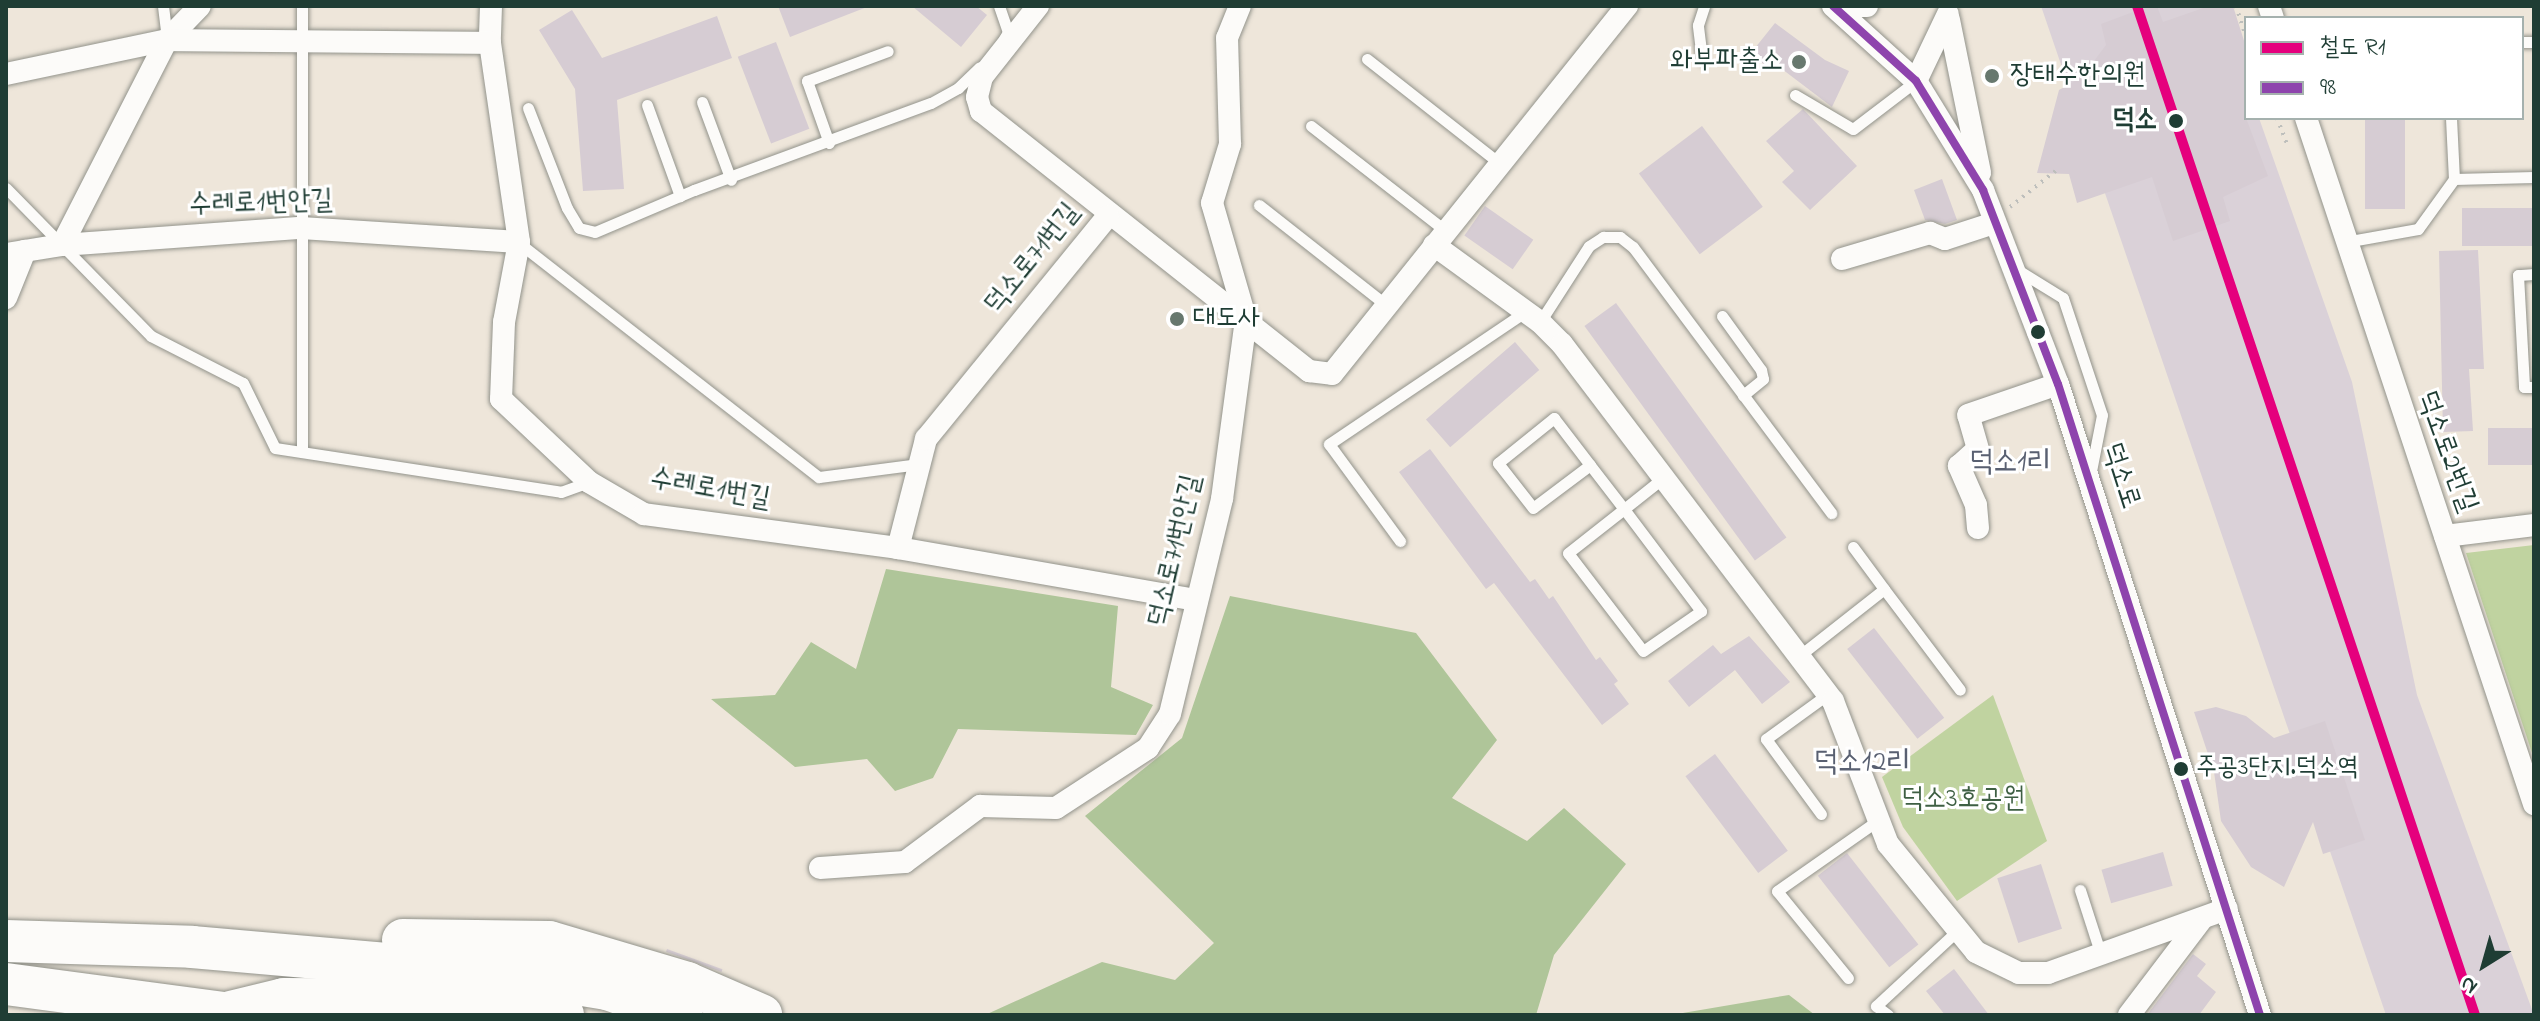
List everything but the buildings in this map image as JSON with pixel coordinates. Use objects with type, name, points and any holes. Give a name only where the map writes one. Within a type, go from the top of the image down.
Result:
[{"type":"highway","points":[[192,947],[375,939],[549,942],[687,983],[761,1015]]},
{"type":"highway","points":[[6,941],[192,947],[534,977],[607,989],[682,1015]]},
{"type":"highway","points":[[6,984],[235,1013],[284,999],[428,1000],[563,1015]]},
{"type":"street","points":[[62,245],[167,40],[200,6]]},
{"type":"street","name":"수레로1번길","points":[[491,6],[490,43],[519,242],[504,322],[501,399],[589,482],[644,514],[898,548],[1196,600]]},
{"type":"street","name":"덕소로71번길","points":[[898,548],[926,439],[1108,216],[981,111],[977,97],[982,77],[1038,6]]},
{"type":"street","name":"덕소로71번안길","points":[[820,868],[905,862],[980,806],[1056,808],[1148,748],[1170,714],[1222,499],[1246,320],[1212,203],[1230,144],[1227,38],[1240,6]]},
{"type":"street","name":"덕소로","points":[[1833,6],[1916,81],[1983,190],[2002,215],[2010,266],[2058,384],[2090,479],[2260,1015]]},
{"type":"street","points":[[1860,6],[1867,6]]},
{"type":"street","points":[[1108,216],[1309,371],[1332,374],[1622,8]]},
{"type":"street","points":[[1916,81],[1948,13]]},
{"type":"street","points":[[1948,13],[1983,190]]},
{"type":"street","points":[[6,74],[167,40],[490,43]]},
{"type":"street","name":"덕소로2번길","points":[[2307,120],[2344,242],[2534,804]]},
{"type":"street","points":[[1842,259],[1930,233],[1945,239],[2002,215]]},
{"type":"street","name":"수레로1번안길","points":[[16,252],[62,245],[301,228],[519,242]]},
{"type":"street","points":[[1440,238],[1532,318],[1663,478],[1828,694],[1888,844],[1976,952],[2019,973],[2048,973],[2227,909]]},
{"type":"street","points":[[6,298],[16,252]]},
{"type":"street","points":[[1978,528],[1976,505],[1959,466],[1978,449],[1968,415],[2058,384]]},
{"type":"street","points":[[2445,536],[2534,525]]},
{"type":"street","points":[[2129,1015],[2203,918]]},
{"type":"lane","points":[[163,6],[167,40]]},
{"type":"lane","points":[[302,6],[302,452]]},
{"type":"lane","points":[[528,108],[579,228],[595,232],[680,196],[829,143],[958,88],[996,52],[1008,32],[999,6]]},
{"type":"lane","points":[[1702,59],[1698,25],[1704,6]]},
{"type":"lane","points":[[829,143],[807,81],[888,51]]},
{"type":"lane","points":[[1367,59],[1498,162]]},
{"type":"lane","points":[[1795,95],[1853,129],[1916,81]]},
{"type":"lane","points":[[702,102],[731,180]]},
{"type":"lane","points":[[647,105],[680,196]]},
{"type":"lane","points":[[2344,242],[2418,229],[2454,179],[2451,120]]},
{"type":"lane","points":[[1311,126],[1440,238]]},
{"type":"lane","points":[[2454,179],[2534,177]]},
{"type":"lane","points":[[6,188],[151,336],[243,383],[275,448],[561,492],[589,482]]},
{"type":"lane","points":[[1259,205],[1386,305]]},
{"type":"lane","points":[[1400,541],[1329,444],[1532,318],[1589,246],[1603,237],[1620,237],[1633,247],[1831,513]]},
{"type":"lane","points":[[519,242],[819,477],[919,464]]},
{"type":"lane","points":[[2010,266],[2063,298],[2102,415],[2090,479]]},
{"type":"lane","points":[[2534,274],[2518,275],[2528,332],[2524,387],[2534,387]]},
{"type":"lane","points":[[1722,316],[1761,370],[1763,379],[1743,395]]},
{"type":"lane","points":[[1590,465],[1533,508],[1498,463],[1554,418],[1624,509],[1701,611],[1643,651],[1568,553],[1624,509],[1663,478]]},
{"type":"lane","points":[[1853,547],[1960,690]]},
{"type":"lane","points":[[1799,656],[1884,589]]},
{"type":"lane","points":[[1821,814],[1766,739],[1828,694]]},
{"type":"lane","points":[[1848,978],[1777,891],[1877,821]]},
{"type":"lane","points":[[2080,890],[2101,956]]},
{"type":"lane","points":[[1888,1015],[1876,1006],[1957,931]]},
{"type":"path","points":[[2236,6],[2244,30]]},
{"type":"path","points":[[2278,120],[2287,144]]},
{"type":"path","points":[[2002,215],[2058,169]]},
{"type":"shaded area","points":[[2041,6],[2220,6],[2244,120],[2260,120],[2352,382],[2417,695],[2534,1015],[2386,1015]]},
{"type":"green space","points":[[2534,545],[2534,759],[2466,553]]},
{"type":"green space","points":[[886,569],[1118,606],[1111,687],[1153,705],[1136,735],[958,729],[933,778],[895,791],[867,759],[795,767],[711,699],[775,695],[811,642],[856,669]]},
{"type":"green space","points":[[1230,596],[1416,633],[1497,740],[1452,798],[1527,841],[1564,808],[1626,864],[1554,955],[1536,1015],[985,1015],[1102,962],[1175,980],[1214,943],[1085,816],[1182,738]]},
{"type":"green space","name":"덕소3호공원","points":[[1993,695],[2047,841],[1957,901],[1903,827],[1882,777]]},
{"type":"green space","points":[[1789,995],[1815,1015],[1671,1015]]},
{"type":"rail line","name":"R1","points":[[2137,6],[2475,1015]]},
{"type":"transit line","name":"98","points":[[1833,6],[1916,81],[1983,190],[2058,384],[2260,1015]]},
{"type":"place","name":"와부파출소","points":[[1799,62]]},
{"type":"place","name":"장태수한의원","points":[[1992,76]]},
{"type":"place","name":"덕소","points":[[2176,121]]},
{"type":"place","name":"대도사","points":[[1177,319]]},
{"type":"place","name":"주공3단지.덕소역","points":[[2181,769]]},
{"type":"district","name":"덕소1리","points":[[2010,463]]},
{"type":"district","name":"덕소12리","points":[[1862,763]]}]
